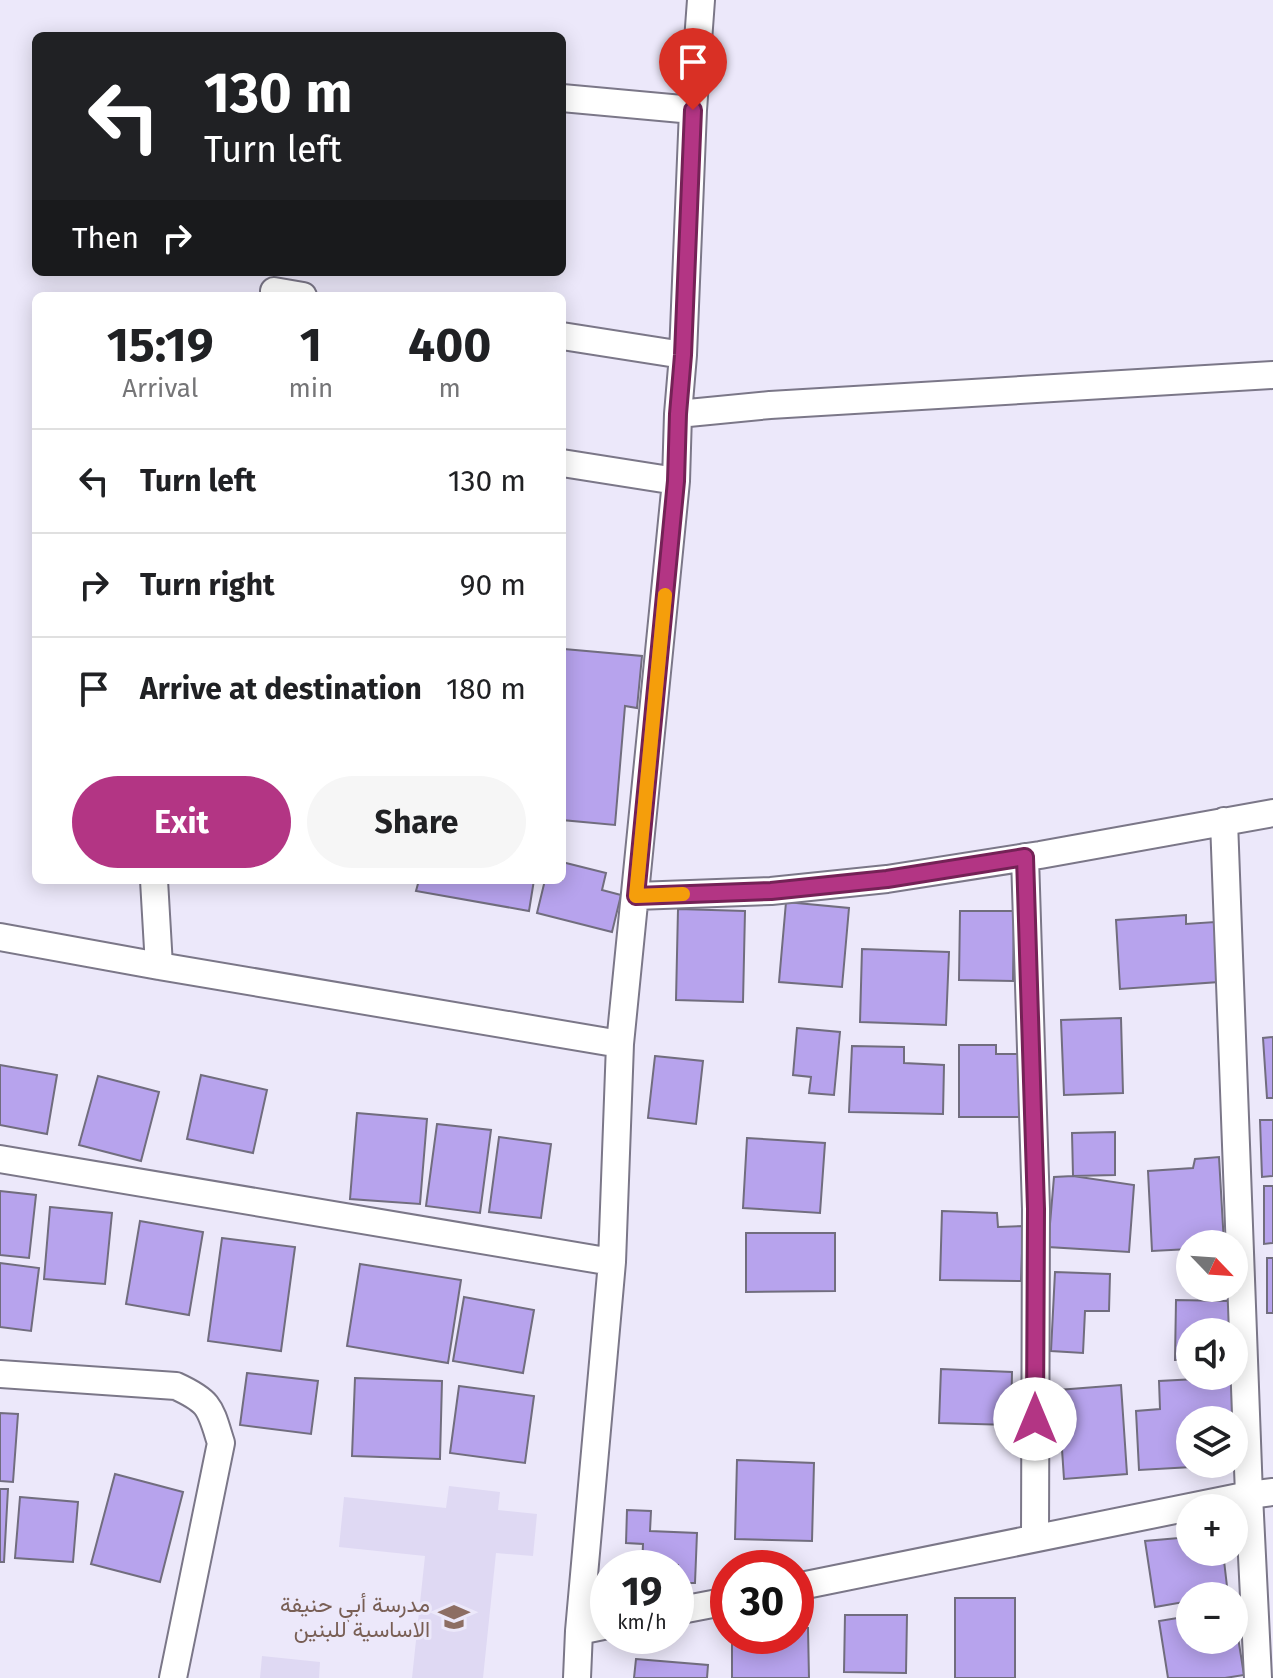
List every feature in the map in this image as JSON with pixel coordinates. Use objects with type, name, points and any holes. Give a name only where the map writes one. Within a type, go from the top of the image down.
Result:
[{"type":"street","points":[[577,1678],[612,1262],[620,1044],[676,481],[701,0]]},
{"type":"street","points":[[566,98],[693,110]]},
{"type":"street","points":[[274,291],[280,292]]},
{"type":"street","points":[[566,337],[683,355]]},
{"type":"street","points":[[678,414],[770,405],[1273,375]]},
{"type":"street","points":[[566,464],[676,481]]},
{"type":"street","points":[[636,896],[771,891],[887,879],[1273,813]]},
{"type":"street","points":[[1224,821],[1261,1494],[1258,1678]]},
{"type":"street","points":[[1025,857],[1036,1209],[1035,1538]]},
{"type":"street","points":[[154,884],[159,966]]},
{"type":"street","points":[[0,937],[620,1044]]},
{"type":"street","points":[[0,1159],[612,1262]]},
{"type":"street","points":[[0,1374],[176,1386],[195,1395],[211,1410],[221,1443],[173,1678]]},
{"type":"street","points":[[814,1583],[1261,1494]]},
{"type":"street","points":[[579,1631],[590,1629]]},
{"type":"shaded area","name":"مدرسة أبي حنيفة الاساسية للبنين","points":[[449,1486],[500,1492],[498,1510],[537,1514],[533,1556],[496,1553],[483,1678],[412,1678],[425,1556],[339,1547],[344,1497],[446,1508]]},
{"type":"shaded area","name":"مدرسة أبي حنيفة الاساسية للبنين","points":[[262,1656],[320,1662],[319,1678],[260,1678]]},
{"type":"building","points":[[566,649],[642,656],[637,708],[625,706],[615,825],[566,820]]},
{"type":"building","points":[[566,863],[606,873],[602,890],[621,895],[612,932],[537,913],[544,884],[566,884]]},
{"type":"building","points":[[418,884],[533,884],[529,911],[416,891]]},
{"type":"building","points":[[786,902],[849,908],[842,987],[779,982]]},
{"type":"building","points":[[678,909],[745,911],[743,1002],[676,1000]]},
{"type":"building","points":[[960,911],[1014,911],[1013,981],[959,980]]},
{"type":"building","points":[[1186,915],[1186,924],[1215,922],[1219,982],[1120,989],[1116,920]]},
{"type":"building","points":[[862,949],[949,952],[946,1025],[860,1022]]},
{"type":"building","points":[[1121,1018],[1123,1093],[1064,1095],[1061,1020]]},
{"type":"building","points":[[797,1028],[840,1032],[834,1095],[809,1093],[811,1077],[793,1075]]},
{"type":"building","points":[[1273,1037],[1273,1098],[1267,1098],[1263,1038]]},
{"type":"building","points":[[959,1045],[996,1045],[996,1054],[1023,1054],[1024,1117],[959,1117]]},
{"type":"building","points":[[852,1046],[904,1047],[904,1063],[944,1065],[943,1114],[849,1112]]},
{"type":"building","points":[[655,1056],[703,1061],[696,1124],[648,1118]]},
{"type":"building","points":[[0,1065],[57,1075],[47,1134],[0,1125]]},
{"type":"building","points":[[201,1075],[267,1090],[253,1153],[187,1139]]},
{"type":"building","points":[[98,1076],[159,1092],[141,1161],[79,1145]]},
{"type":"building","points":[[357,1113],[427,1119],[420,1204],[350,1199]]},
{"type":"building","points":[[1260,1120],[1273,1120],[1273,1176],[1262,1177]]},
{"type":"building","points":[[437,1124],[491,1130],[480,1213],[426,1206]]},
{"type":"building","points":[[1115,1132],[1115,1175],[1073,1176],[1072,1133]]},
{"type":"building","points":[[499,1137],[551,1144],[541,1218],[489,1212]]},
{"type":"building","points":[[747,1138],[825,1143],[820,1213],[743,1208]]},
{"type":"building","points":[[1219,1157],[1223,1230],[1176,1230],[1176,1250],[1152,1251],[1148,1171],[1193,1168],[1195,1159]]},
{"type":"building","points":[[1073,1176],[1134,1185],[1129,1252],[1048,1247],[1054,1177]]},
{"type":"building","points":[[1264,1186],[1273,1186],[1273,1243],[1264,1244]]},
{"type":"building","points":[[0,1191],[36,1195],[29,1258],[0,1255]]},
{"type":"building","points":[[50,1207],[112,1213],[105,1284],[44,1279]]},
{"type":"building","points":[[942,1211],[997,1213],[998,1227],[1023,1226],[1021,1281],[940,1280]]},
{"type":"building","points":[[140,1221],[203,1232],[189,1315],[126,1304]]},
{"type":"building","points":[[746,1233],[835,1233],[835,1291],[746,1292]]},
{"type":"building","points":[[222,1238],[295,1247],[281,1351],[208,1341]]},
{"type":"building","points":[[1267,1258],[1273,1258],[1273,1313],[1267,1313]]},
{"type":"building","points":[[0,1263],[39,1268],[31,1331],[0,1327]]},
{"type":"building","points":[[360,1264],[461,1280],[448,1363],[347,1346]]},
{"type":"building","points":[[1055,1272],[1110,1274],[1109,1311],[1085,1311],[1083,1353],[1051,1351]]},
{"type":"building","points":[[464,1297],[534,1310],[523,1373],[453,1361]]},
{"type":"building","points":[[1176,1300],[1230,1302],[1230,1318],[1176,1318],[1175,1360]]},
{"type":"building","points":[[941,1369],[1012,1372],[1011,1425],[939,1423]]},
{"type":"building","points":[[247,1373],[318,1381],[311,1434],[240,1425]]},
{"type":"building","points":[[355,1378],[442,1381],[440,1459],[352,1456]]},
{"type":"building","points":[[1176,1380],[1176,1390],[1236,1390],[1236,1406],[1176,1406],[1176,1468],[1139,1470],[1136,1411],[1160,1409],[1159,1381]]},
{"type":"building","points":[[1121,1385],[1127,1474],[1064,1479],[1058,1390]]},
{"type":"building","points":[[459,1386],[534,1396],[525,1463],[450,1453]]},
{"type":"building","points":[[0,1413],[18,1414],[13,1482],[0,1481]]},
{"type":"building","points":[[737,1460],[814,1463],[812,1541],[735,1539]]},
{"type":"building","points":[[115,1474],[183,1492],[160,1582],[91,1564]]},
{"type":"building","points":[[0,1489],[8,1489],[4,1562],[0,1562]]},
{"type":"building","points":[[20,1497],[78,1502],[73,1562],[15,1558]]},
{"type":"building","points":[[627,1510],[651,1511],[650,1531],[697,1533],[695,1583],[694,1550],[643,1550],[643,1544],[626,1543]]},
{"type":"building","points":[[1176,1538],[1176,1566],[1225,1566],[1226,1582],[1176,1582],[1176,1603],[1155,1607],[1145,1541]]},
{"type":"building","points":[[955,1598],[1015,1598],[1015,1678],[955,1678]]},
{"type":"building","points":[[845,1615],[907,1615],[906,1673],[844,1672]]},
{"type":"building","points":[[1176,1618],[1176,1654],[1241,1654],[1244,1675],[1168,1678],[1159,1621]]},
{"type":"building","points":[[732,1654],[809,1654],[809,1678],[732,1678]]},
{"type":"building","points":[[636,1659],[708,1665],[707,1678],[634,1678]]},
{"type":"slow traffic","points":[[665,595],[636,896],[683,894]]},
{"type":"place","name":"مدرسة أبي حنيفة الاساسية للبنين","points":[[454,1617]]},
{"type":"route","points":[[693,110],[676,481],[636,896],[771,891],[887,879],[1025,857],[1036,1209],[1035,1419]]}]
